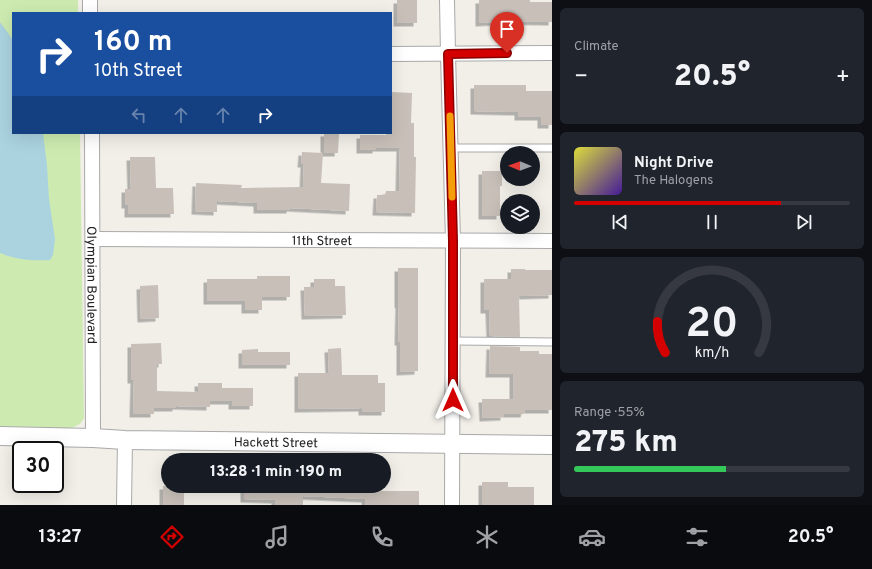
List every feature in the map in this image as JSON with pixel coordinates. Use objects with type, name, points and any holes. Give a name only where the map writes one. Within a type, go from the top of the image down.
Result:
[{"type":"street","points":[[90,0],[90,12]]},
{"type":"street","points":[[447,0],[453,241],[452,505]]},
{"type":"street","points":[[392,54],[552,53]]},
{"type":"street","name":"Olympian Boulevard","points":[[92,134],[93,438]]},
{"type":"street","name":"11th Street","points":[[92,239],[552,241]]},
{"type":"street","name":"Hackett Street","points":[[0,436],[125,440],[552,446]]},
{"type":"street","points":[[124,505],[125,440]]},
{"type":"lane","points":[[450,148],[552,148]]},
{"type":"lane","points":[[453,341],[552,342]]},
{"type":"green space","points":[[0,0],[78,0],[78,12],[12,12],[12,134],[80,134],[84,418],[80,424],[72,428],[0,428]]},
{"type":"water","points":[[0,22],[12,39],[12,134],[43,134],[49,199],[55,239],[53,255],[50,260],[25,260],[0,253]]},
{"type":"building","points":[[397,0],[417,0],[417,23],[397,23]]},
{"type":"building","points":[[479,0],[530,0],[530,2],[552,2],[552,22],[497,21],[479,23]]},
{"type":"building","points":[[474,85],[526,85],[526,91],[552,91],[552,125],[541,125],[541,117],[518,117],[518,112],[474,111]]},
{"type":"building","points":[[392,92],[412,93],[411,123],[414,123],[414,157],[416,157],[415,213],[376,212],[377,195],[385,195],[386,191],[399,191],[400,148],[360,150],[360,135],[392,134]]},
{"type":"building","points":[[324,134],[339,134],[338,153],[324,153]]},
{"type":"building","points":[[302,152],[323,153],[321,183],[350,184],[349,211],[290,208],[290,210],[257,210],[257,203],[217,201],[217,212],[195,211],[196,183],[242,185],[241,188],[303,187],[304,164],[301,164]]},
{"type":"building","points":[[130,157],[155,157],[156,188],[173,188],[174,214],[128,214],[128,205],[125,205],[125,189],[131,189]]},
{"type":"building","points":[[482,171],[500,171],[500,216],[482,216]]},
{"type":"building","points":[[398,268],[418,268],[418,371],[400,372],[400,342],[398,342]]},
{"type":"building","points":[[511,269],[552,270],[552,295],[519,296],[520,337],[490,336],[489,310],[484,310],[484,279],[511,279]]},
{"type":"building","points":[[257,276],[290,276],[290,297],[262,297],[262,310],[245,310],[245,301],[207,301],[207,279],[257,279]]},
{"type":"building","points":[[314,279],[335,279],[335,286],[345,286],[346,315],[305,316],[304,287],[314,287]]},
{"type":"building","points":[[158,285],[159,318],[141,319],[140,286]]},
{"type":"building","points":[[161,343],[162,364],[157,364],[157,391],[198,392],[198,383],[222,383],[222,388],[253,388],[253,406],[232,406],[232,401],[210,401],[210,407],[176,406],[176,408],[154,408],[154,414],[133,414],[134,380],[131,380],[131,344]]},
{"type":"building","points":[[490,346],[520,347],[520,351],[539,351],[539,354],[552,354],[552,410],[525,410],[524,414],[504,414],[504,417],[483,418],[482,399],[513,399],[513,374],[489,374]]},
{"type":"building","points":[[341,348],[342,375],[378,375],[378,383],[385,383],[385,412],[362,412],[362,408],[298,409],[298,373],[329,373],[328,349]]},
{"type":"building","points":[[258,349],[258,352],[290,352],[290,365],[242,365],[242,350]]},
{"type":"building","points":[[482,482],[508,482],[508,487],[534,487],[534,505],[482,505]]},
{"type":"building","points":[[391,491],[419,491],[419,505],[365,505],[365,499],[303,496],[303,505],[275,505],[275,500],[244,499],[244,493],[391,493]]},
{"type":"building","points":[[163,493],[184,493],[184,505],[163,505]]},
{"type":"slow traffic","points":[[450,116],[452,197]]},
{"type":"route","points":[[453,400],[453,241],[448,54],[507,53]]}]
